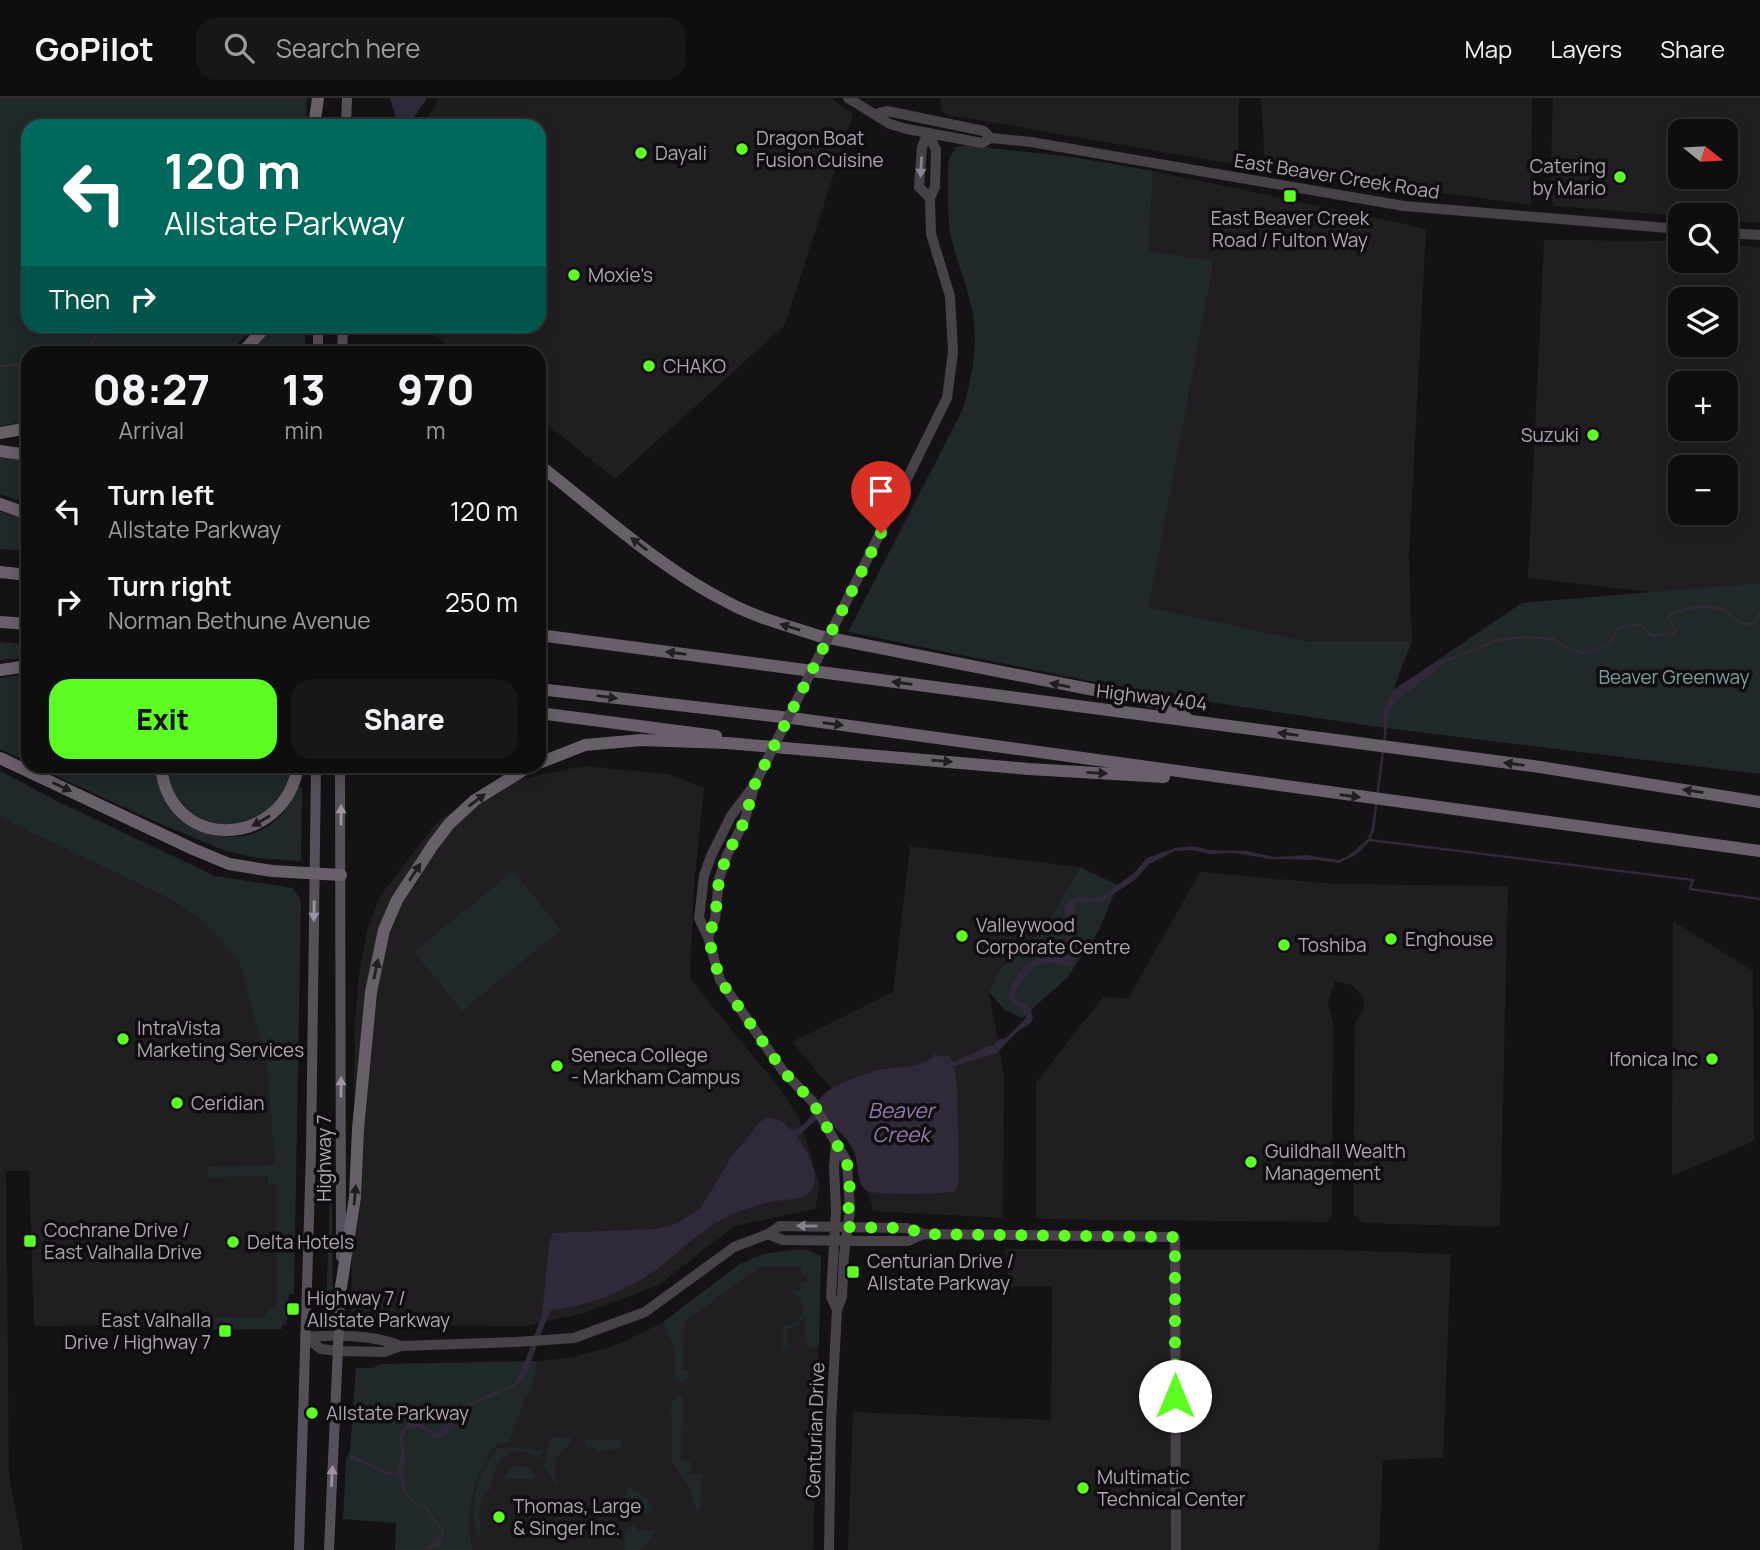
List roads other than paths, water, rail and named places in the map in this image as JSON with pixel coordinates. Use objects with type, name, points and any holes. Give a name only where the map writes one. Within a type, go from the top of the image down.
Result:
[{"type":"highway","points":[[318,119],[319,98]]},
{"type":"highway","points":[[0,433],[21,429]]},
{"type":"highway","points":[[0,451],[21,454]]},
{"type":"highway","points":[[546,471],[694,584],[730,604],[769,620],[819,636],[1160,703],[1196,722]]},
{"type":"highway","points":[[0,504],[21,512]]},
{"type":"highway","points":[[0,572],[21,574]]},
{"type":"highway","points":[[0,622],[21,624]]},
{"type":"highway","name":"Highway 404","points":[[546,636],[1581,773],[1760,802]]},
{"type":"highway","points":[[0,670],[21,667]]},
{"type":"highway","points":[[546,690],[799,719],[1760,851]]},
{"type":"highway","points":[[546,714],[826,750]]},
{"type":"highway","points":[[546,760],[585,745],[641,740],[727,743],[1029,769],[1258,782]]},
{"type":"highway","points":[[0,758],[21,768]]},
{"type":"highway","points":[[32,773],[193,849],[229,863],[272,871],[341,875]]},
{"type":"highway","points":[[163,773],[169,798],[184,814],[195,823],[224,831],[246,830],[268,819],[284,803],[296,773]]},
{"type":"highway","points":[[341,1287],[355,1197],[358,1129],[371,992],[384,930],[397,900],[449,824],[475,800],[519,773]]},
{"type":"main road","points":[[346,119],[347,98]]},
{"type":"main road","name":"Highway 7","points":[[299,1550],[316,773]]},
{"type":"main road","name":"Highway 7","points":[[329,1550],[341,1287],[340,773]]},
{"type":"street","name":"East Beaver Creek Road","points":[[848,98],[883,121],[982,143],[991,138],[1031,142],[1404,206],[1668,228]]},
{"type":"street","name":"East Beaver Creek Road","points":[[876,114],[887,111],[984,131],[991,138]]},
{"type":"street","points":[[928,133],[922,147],[919,187],[930,198]]},
{"type":"street","points":[[708,937],[715,919],[722,870],[744,822],[755,784],[947,398],[953,352],[950,296],[932,243],[930,198],[935,187],[936,150],[928,133]]},
{"type":"street","points":[[1738,234],[1760,235]]},
{"type":"street","name":"Centurian Drive","points":[[755,784],[731,816],[704,876],[699,918],[708,937],[720,980],[783,1071],[812,1101],[847,1162],[850,1191],[842,1297],[837,1311],[831,1421],[829,1550]]},
{"type":"street","name":"Centurian Drive","points":[[836,1142],[831,1297],[837,1311]]},
{"type":"street","points":[[305,1337],[321,1349],[384,1352],[401,1346],[574,1338],[645,1312],[734,1247],[768,1234],[780,1226],[907,1228],[924,1234],[1175,1237],[1176,1550]]},
{"type":"street","points":[[768,1234],[783,1240],[834,1241],[908,1241],[924,1234]]},
{"type":"street","points":[[305,1337],[385,1339],[401,1346]]},
{"type":"water","points":[[390,98],[427,98],[413,119],[396,119]]},
{"type":"water","name":"Beaver Creek","points":[[1437,662],[1440,663],[1439,668],[1397,700],[1389,712],[1374,832],[1357,854],[1339,863],[1269,859],[1235,853],[1175,851],[1149,864],[1136,879],[1103,901],[1077,903],[1074,907],[1073,964],[1066,967],[1041,964],[1031,971],[1015,991],[1016,999],[1030,1007],[1033,1017],[1031,1023],[1017,1032],[997,1053],[954,1066],[957,1086],[959,1178],[956,1191],[911,1194],[866,1191],[859,1180],[854,1152],[847,1141],[823,1119],[816,1120],[797,1137],[809,1156],[814,1171],[811,1191],[797,1198],[759,1205],[730,1215],[701,1233],[639,1281],[596,1300],[549,1311],[550,1315],[525,1378],[514,1387],[471,1405],[443,1438],[433,1439],[430,1432],[417,1427],[406,1430],[403,1437],[406,1458],[403,1471],[405,1489],[414,1501],[428,1507],[445,1530],[439,1547],[424,1550],[443,1532],[427,1510],[410,1501],[400,1488],[401,1481],[397,1474],[401,1432],[408,1422],[418,1421],[433,1432],[441,1430],[469,1403],[514,1384],[542,1315],[549,1244],[553,1233],[654,1229],[673,1225],[700,1209],[732,1156],[767,1117],[780,1120],[791,1130],[802,1126],[809,1119],[822,1096],[843,1083],[878,1070],[924,1063],[935,1054],[940,1057],[948,1055],[954,1062],[994,1046],[997,1040],[1006,1038],[1026,1018],[1008,995],[1022,970],[1039,958],[1068,955],[1066,936],[1070,923],[1065,904],[1075,897],[1104,895],[1134,873],[1147,858],[1175,848],[1193,846],[1210,850],[1247,851],[1274,857],[1307,855],[1338,860],[1348,856],[1368,839],[1372,827],[1385,708],[1393,692],[1402,684]]},
{"type":"waterway","points":[[89,346],[98,333]]},
{"type":"waterway","points":[[0,366],[21,364]]},
{"type":"waterway","name":"Beaver Creek","points":[[1440,663],[1498,640],[1525,637],[1554,639],[1563,646],[1583,653],[1605,647],[1611,642],[1617,629],[1631,625],[1639,625],[1655,636],[1673,633],[1676,631],[1669,619],[1670,615],[1682,610],[1707,607],[1720,609],[1744,624],[1755,623],[1760,612]]},
{"type":"waterway","points":[[1370,840],[1693,880],[1690,889],[1760,899]]},
{"type":"waterway","points":[[351,1457],[388,1473],[397,1474]]},
{"type":"place","name":"Dragon Boat Fusion Cuisine","points":[[742,149]]},
{"type":"place","name":"Dayali","points":[[641,153]]},
{"type":"place","name":"Catering by Mario","points":[[1620,177]]},
{"type":"place","name":"East Beaver Creek Road / Fulton Way","points":[[1290,196]]},
{"type":"place","name":"Moxie's","points":[[574,275]]},
{"type":"place","name":"CHAKO","points":[[649,366]]},
{"type":"place","name":"Suzuki","points":[[1593,435]]},
{"type":"place","name":"Valleywood Corporate Centre","points":[[962,936]]},
{"type":"place","name":"Enghouse","points":[[1391,939]]},
{"type":"place","name":"Toshiba","points":[[1284,945]]},
{"type":"place","name":"IntraVista Marketing Services","points":[[123,1039]]},
{"type":"place","name":"Ifonica Inc","points":[[1712,1059]]},
{"type":"place","name":"Seneca College - Markham Campus","points":[[557,1066]]},
{"type":"place","name":"Ceridian","points":[[177,1103]]},
{"type":"place","name":"Guildhall Wealth Management","points":[[1251,1162]]},
{"type":"place","name":"Cochrane Drive / East Valhalla Drive","points":[[30,1241]]},
{"type":"place","name":"Delta Hotels","points":[[233,1242]]},
{"type":"place","name":"Centurian Drive / Allstate Parkway","points":[[853,1272]]},
{"type":"place","name":"Highway 7 / Allstate Parkway","points":[[293,1309]]},
{"type":"place","name":"East Valhalla Drive / Highway 7","points":[[225,1331]]},
{"type":"place","name":"Allstate Parkway","points":[[312,1413]]},
{"type":"place","name":"Multimatic Technical Center","points":[[1083,1488]]},
{"type":"place","name":"Thomas, Large & Singer Inc.","points":[[499,1517]]},
{"type":"park label","name":"Beaver Greenway","points":[[1674,677]]}]
